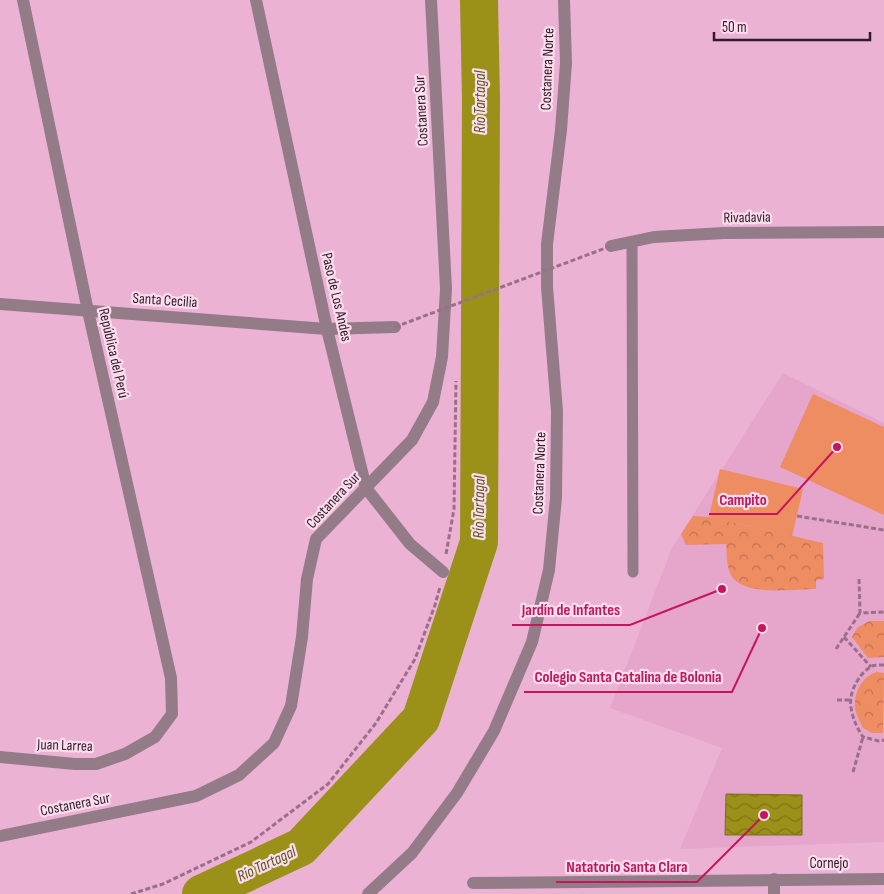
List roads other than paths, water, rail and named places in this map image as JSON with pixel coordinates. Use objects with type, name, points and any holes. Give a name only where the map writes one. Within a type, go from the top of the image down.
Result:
[{"type":"street","name":"República del Perú","points":[[23,0],[88,311],[171,678],[172,714]]},
{"type":"street","name":"Paso de Los Andes","points":[[256,0],[327,329],[366,488],[410,544],[443,572]]},
{"type":"street","name":"Costanera Sur","points":[[0,836],[196,796],[239,775],[274,743],[291,706],[302,637],[307,580],[316,539],[412,440],[433,402],[442,357],[446,289],[432,0]]},
{"type":"street","name":"Costanera Norte","points":[[368,894],[412,853],[457,793],[494,731],[532,642],[549,570],[556,498],[557,412],[547,287],[547,244],[561,130],[566,63],[564,0]]},
{"type":"street","name":"Rivadavia","points":[[611,246],[654,237],[724,233],[884,232]]},
{"type":"street","name":"Santa Cecilia","points":[[0,304],[327,329],[395,327]]},
{"type":"street","name":"Juan Larrea","points":[[0,757],[75,764],[96,764],[125,754],[155,737],[172,714]]},
{"type":"street","name":"Cornejo","points":[[473,883],[534,888],[774,880],[884,879]]},
{"type":"street","points":[[774,880],[774,894]]},
{"type":"lane","points":[[632,242],[633,572]]},
{"type":"water","points":[[726,794],[802,795],[802,835],[725,835]]},
{"type":"waterway","name":"Río Tartagal","points":[[201,894],[301,847],[421,719],[479,542],[481,99],[479,0]]},
{"type":"place","name":"Campito","points":[[837,447]]},
{"type":"place","name":"Jardín de Infantes","points":[[722,589]]},
{"type":"place","name":"Colegio Santa Catalina de Bolonia","points":[[762,628]]},
{"type":"place","name":"Natatorio Santa Clara","points":[[764,815]]}]
